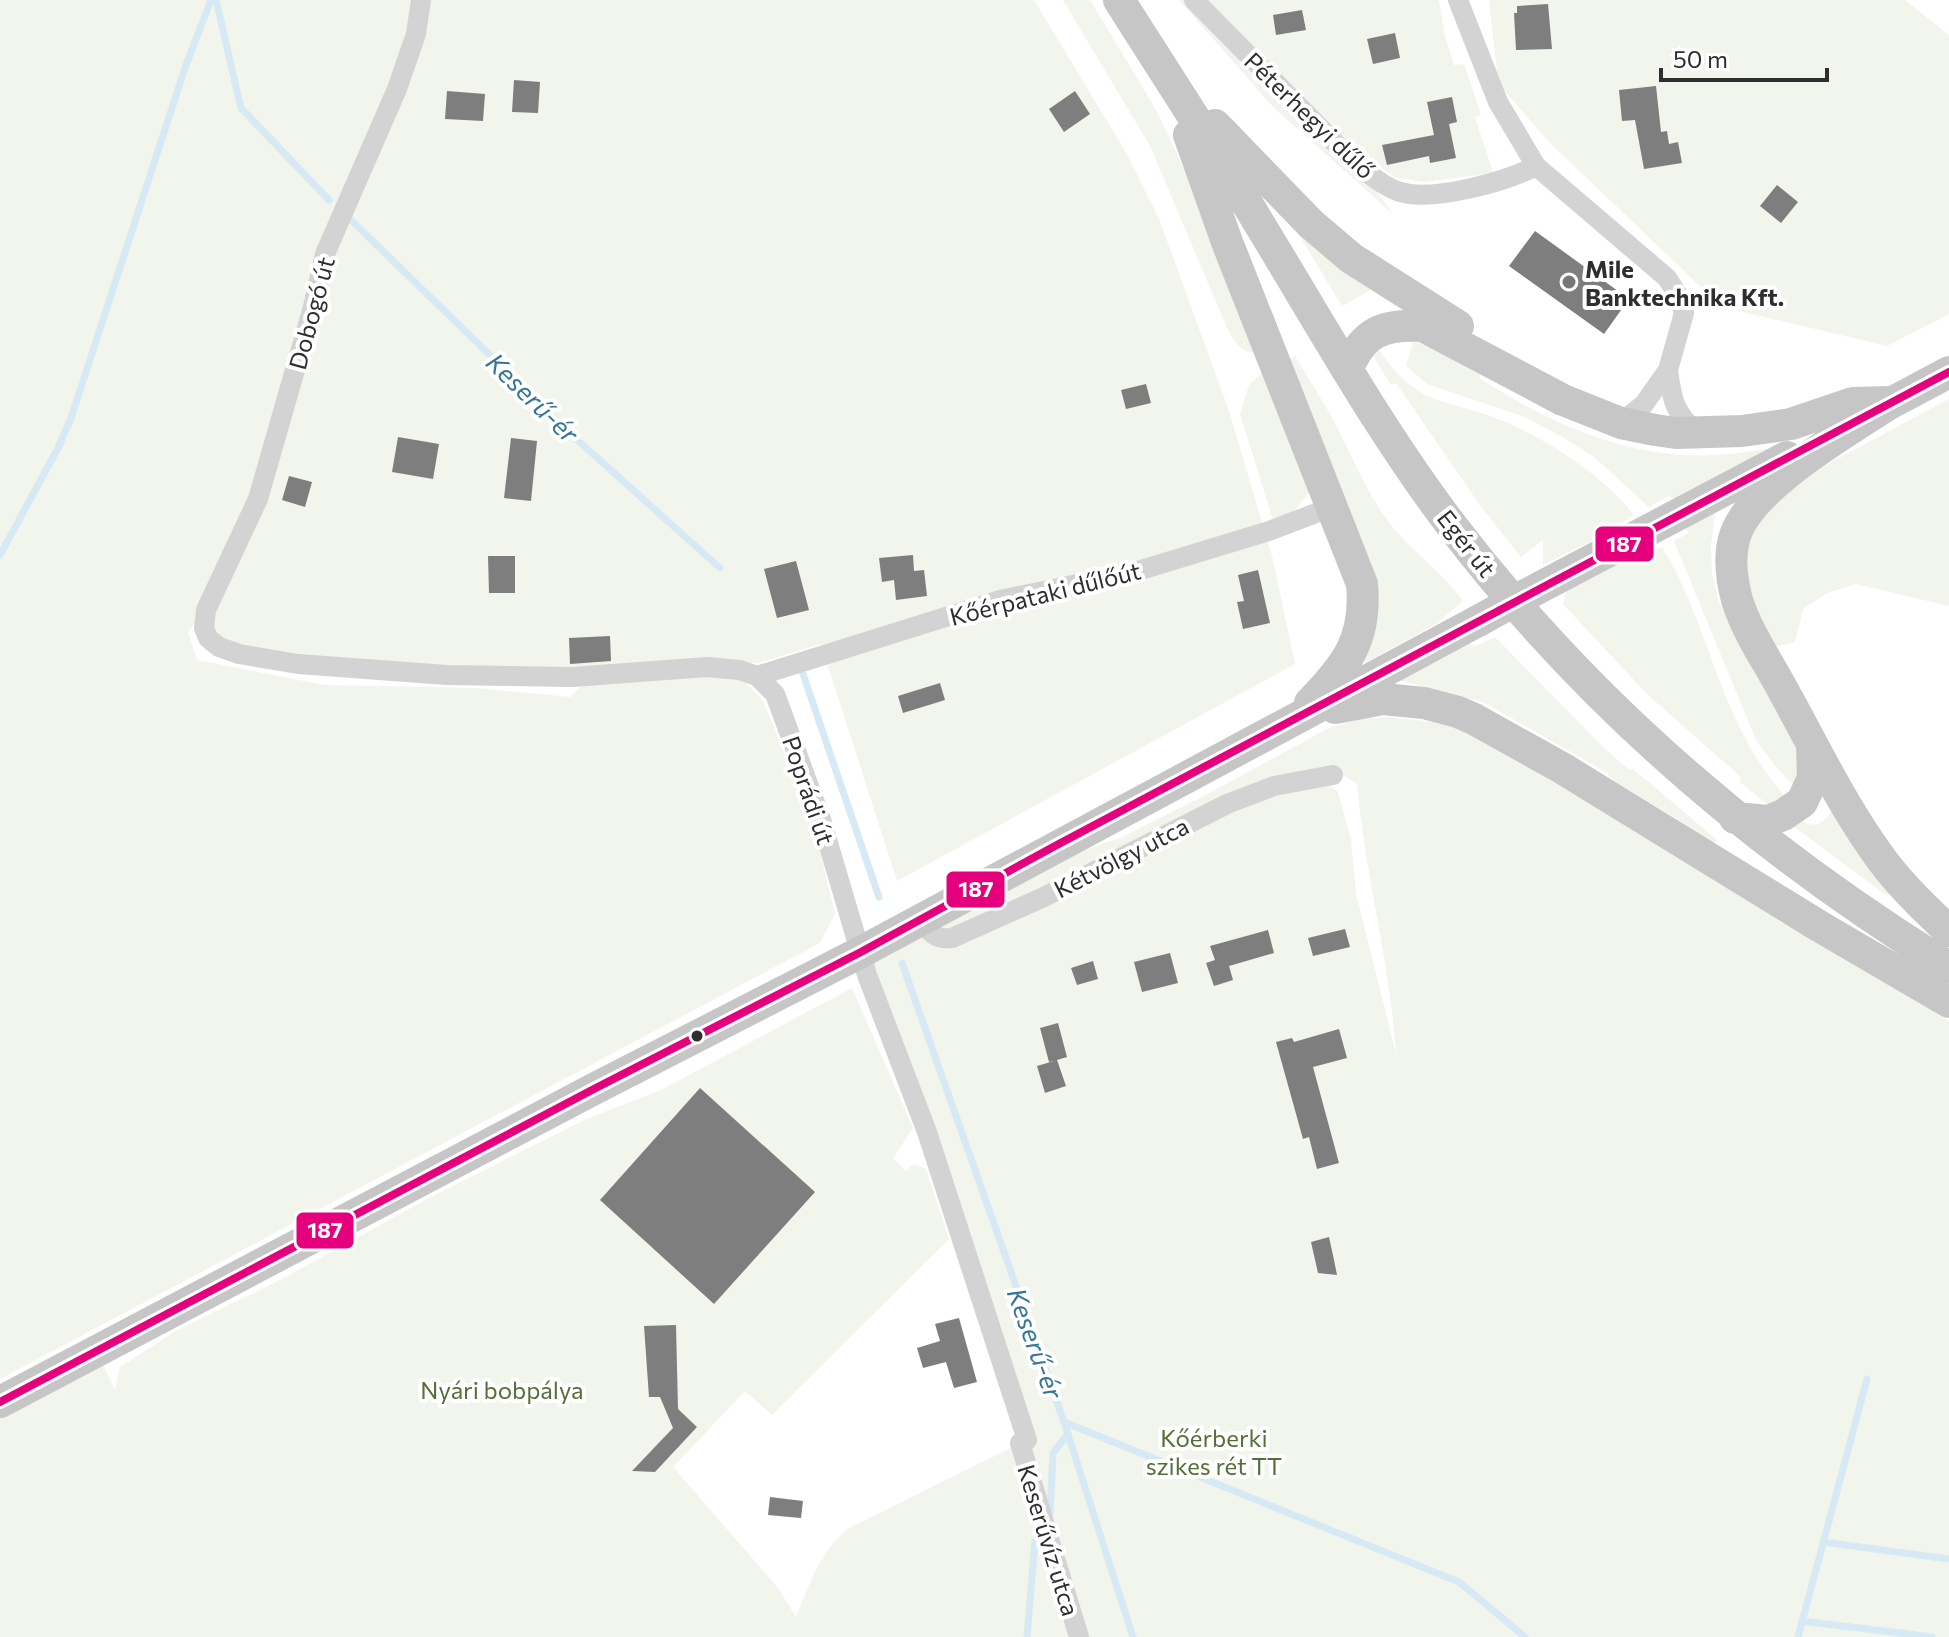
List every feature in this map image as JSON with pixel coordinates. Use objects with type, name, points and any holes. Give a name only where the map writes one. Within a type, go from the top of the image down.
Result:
[{"type":"main road","name":"Egér út","points":[[1119,0],[1347,370],[1428,493],[1529,620],[1612,707],[1735,818],[1884,927],[1949,967]]},
{"type":"main road","points":[[1168,75],[1311,224],[1385,282],[1460,327],[1509,370]]},
{"type":"main road","points":[[1168,75],[1227,242],[1362,584],[1363,620],[1352,652],[1328,684],[1293,720]]},
{"type":"main road","points":[[1347,370],[1356,349],[1365,339],[1401,325],[1423,326],[1563,400],[1621,423],[1665,432],[1764,429],[1791,424],[1853,403],[1892,402]]},
{"type":"main road","points":[[0,1402],[861,952],[1949,372]]},
{"type":"main road","points":[[1892,402],[1778,481],[1752,505],[1734,538],[1731,557],[1733,578],[1744,619],[1812,744],[1881,859],[1901,884],[1949,931]]},
{"type":"main road","points":[[1293,720],[1383,699],[1424,703],[1458,712],[1562,768],[1949,1002]]},
{"type":"main road","points":[[1735,818],[1768,821],[1802,802],[1813,778],[1812,744]]},
{"type":"street","name":"Dobogó út","points":[[421,0],[416,34],[397,89],[325,254],[305,337],[258,499],[206,610],[204,628],[208,638],[219,647],[239,654],[298,664],[447,675],[572,677],[707,667],[740,670],[757,676]]},
{"type":"street","name":"Péterhegyi dűlő","points":[[1194,0],[1338,146],[1390,188],[1413,195],[1434,194],[1506,180],[1536,166]]},
{"type":"street","points":[[1458,0],[1498,102],[1536,166],[1667,278],[1678,295],[1684,313],[1668,370],[1644,404],[1621,423]]},
{"type":"street","points":[[1668,370],[1672,400],[1680,418],[1697,433]]},
{"type":"street","name":"Kőérpataki dűlőút","points":[[757,676],[1000,600],[1131,573],[1269,531],[1332,507]]},
{"type":"street","name":"Poprádi út","points":[[757,676],[775,694],[821,819],[861,952],[927,1132],[1027,1440],[1020,1443]]},
{"type":"street","name":"Kétvölgy utca","points":[[922,919],[931,934],[941,939],[952,938],[1069,884],[1227,804],[1274,786],[1333,775]]},
{"type":"street","name":"Keserűvíz utca","points":[[1020,1443],[1079,1637]]},
{"type":"green space","points":[[0,0],[1034,0],[1128,156],[1159,219],[1228,408],[1272,556],[1295,664],[897,881],[821,644],[758,663],[514,669],[298,664],[219,647],[205,611],[188,632],[197,660],[324,685],[476,688],[570,697],[584,683],[706,670],[741,677],[763,701],[813,822],[835,914],[820,943],[0,1379]]},
{"type":"green space","points":[[1063,0],[1090,0],[1155,108],[1203,212],[1259,352],[1243,350],[1228,330],[1150,146]]},
{"type":"green space","points":[[1179,0],[1185,0],[1375,189],[1393,214],[1273,107]]},
{"type":"green space","points":[[1208,0],[1439,0],[1444,33],[1454,65],[1464,64],[1481,115],[1475,117],[1493,173],[1424,182],[1394,177],[1345,139]]},
{"type":"green space","points":[[1489,0],[1905,0],[1949,35],[1949,314],[1887,346],[1722,307],[1550,143],[1503,89],[1497,72]]},
{"type":"green space","points":[[1298,233],[1374,288],[1342,306]]},
{"type":"green space","points":[[1413,342],[1426,345],[1481,375],[1479,378],[1534,410],[1592,436],[1653,452],[1684,455],[1717,455],[1766,449],[1766,452],[1675,499],[1668,496],[1649,507],[1594,457],[1564,438],[1525,417],[1427,384],[1406,366]]},
{"type":"green space","points":[[1380,351],[1395,371],[1424,394],[1510,424],[1561,452],[1608,487],[1634,515],[1603,535],[1543,565],[1543,540],[1521,557],[1482,508],[1396,383],[1391,385],[1373,356]]},
{"type":"green space","points":[[1295,356],[1381,511],[1463,601],[1436,624],[1363,664],[1370,645],[1285,362]]},
{"type":"green space","points":[[1262,373],[1310,492],[1292,513],[1273,520],[1240,414],[1249,385]]},
{"type":"green space","points":[[1949,399],[1949,606],[1856,584],[1827,593],[1803,609],[1795,642],[1774,647],[1759,617],[1744,566],[1747,537],[1778,495],[1826,465]]},
{"type":"green space","points":[[1715,513],[1712,574],[1719,602],[1753,671],[1804,757],[1798,790],[1756,740],[1674,541],[1689,533],[1686,528]]},
{"type":"green space","points":[[1662,547],[1685,592],[1743,734],[1763,768],[1788,800],[1772,808],[1648,695],[1563,604],[1566,591],[1639,550],[1644,556]]},
{"type":"green space","points":[[1495,637],[1603,747],[1717,840],[1712,845],[1677,819],[1614,781],[1606,772],[1483,702],[1398,680],[1469,644],[1476,646]]},
{"type":"green space","points":[[1388,717],[1442,723],[1503,747],[1949,1021],[1949,1637],[0,1637],[0,1402],[96,1351],[115,1390],[120,1367],[176,1331],[282,1279],[429,1198],[584,1120],[661,1090],[852,988],[913,1128],[893,1158],[906,1171],[914,1164],[926,1169],[949,1239],[772,1415],[745,1391],[673,1467],[778,1588],[796,1617],[823,1557],[849,1528],[1027,1440],[861,952],[922,919],[952,938],[1227,804],[1327,783],[1338,792],[1351,840],[1356,893],[1396,1054],[1357,784],[1337,771],[1265,785],[955,929],[941,928],[941,925],[1062,858],[1122,837],[1329,728],[1360,719]]},
{"type":"green space","points":[[1834,804],[1892,894],[1886,895],[1789,823],[1798,816],[1809,824],[1820,823]]},
{"type":"building","points":[[1548,4],[1552,49],[1516,50],[1514,13],[1517,13],[1517,6]]},
{"type":"building","points":[[1302,10],[1306,30],[1276,35],[1273,15]]},
{"type":"building","points":[[1395,33],[1400,58],[1373,64],[1367,39]]},
{"type":"building","points":[[514,80],[540,82],[538,113],[512,112]]},
{"type":"building","points":[[1656,86],[1661,132],[1667,131],[1669,144],[1678,142],[1682,163],[1644,169],[1635,120],[1622,121],[1619,90]]},
{"type":"building","points":[[447,91],[485,94],[483,121],[445,119]]},
{"type":"building","points":[[1075,91],[1090,114],[1064,132],[1049,109]]},
{"type":"building","points":[[1452,97],[1457,122],[1449,124],[1456,158],[1430,163],[1429,156],[1387,165],[1382,145],[1434,135],[1427,102]]},
{"type":"building","points":[[1777,185],[1798,202],[1781,223],[1760,206]]},
{"type":"building","name":"Mile Banktechnika Kft.","points":[[1535,231],[1629,299],[1604,334],[1509,266]]},
{"type":"building","points":[[1146,384],[1151,403],[1126,409],[1121,390]]},
{"type":"building","points":[[398,437],[439,444],[433,479],[392,472]]},
{"type":"building","points":[[511,438],[537,441],[531,501],[504,498]]},
{"type":"building","points":[[289,476],[312,482],[305,507],[282,500]]},
{"type":"building","points":[[913,555],[914,571],[924,570],[927,596],[896,600],[894,580],[882,582],[879,558]]},
{"type":"building","points":[[488,556],[515,556],[515,593],[489,593]]},
{"type":"building","points":[[796,561],[809,610],[777,618],[764,569]]},
{"type":"building","points":[[1258,570],[1270,623],[1243,629],[1237,602],[1244,601],[1238,575]]},
{"type":"building","points":[[610,636],[611,661],[570,664],[569,638]]},
{"type":"building","points":[[940,683],[945,700],[903,713],[898,696]]},
{"type":"building","points":[[1345,929],[1350,947],[1313,956],[1308,938]]},
{"type":"building","points":[[1268,930],[1274,953],[1229,966],[1233,980],[1214,986],[1206,963],[1215,960],[1210,946]]},
{"type":"building","points":[[1170,953],[1178,983],[1142,992],[1134,962]]},
{"type":"building","points":[[1093,961],[1098,979],[1077,985],[1071,968]]},
{"type":"building","points":[[1058,1023],[1067,1057],[1057,1060],[1066,1086],[1045,1093],[1037,1066],[1054,1061],[1049,1062],[1040,1028]]},
{"type":"building","points":[[1339,1029],[1347,1058],[1313,1067],[1339,1163],[1317,1169],[1309,1137],[1303,1139],[1276,1042],[1292,1038],[1294,1042]]},
{"type":"building","points":[[700,1088],[815,1192],[714,1304],[600,1200]]},
{"type":"building","points":[[1329,1237],[1337,1275],[1318,1273],[1311,1242]]},
{"type":"building","points":[[959,1318],[977,1382],[954,1388],[946,1362],[923,1368],[917,1348],[940,1341],[935,1324]]},
{"type":"building","points":[[676,1325],[678,1409],[697,1427],[655,1472],[632,1471],[673,1428],[660,1397],[649,1397],[644,1326]]},
{"type":"building","points":[[770,1497],[803,1501],[801,1518],[768,1515]]},
{"type":"waterway","points":[[0,555],[71,418],[186,65],[211,0]]},
{"type":"waterway","name":"Keserű-ér","points":[[216,0],[241,108],[329,200]]},
{"type":"waterway","name":"Keserű-ér","points":[[351,220],[573,436],[720,568]]},
{"type":"waterway","name":"Keserű-ér","points":[[803,674],[879,897]]},
{"type":"waterway","name":"Keserű-ér","points":[[902,963],[1064,1422],[1459,1582],[1525,1637]]},
{"type":"waterway","points":[[1798,1637],[1867,1379]]},
{"type":"waterway","points":[[1064,1422],[1133,1637]]},
{"type":"waterway","points":[[1050,1513],[1053,1453],[1068,1434]]},
{"type":"waterway","points":[[1027,1637],[1035,1541]]},
{"type":"waterway","points":[[1823,1542],[1949,1559]]},
{"type":"waterway","points":[[1802,1621],[1932,1637]]},
{"type":"transit line","name":"187","points":[[0,1402],[861,952],[1949,372]]},
{"type":"place","name":"Mile Banktechnika Kft.","points":[[1569,282]]},
{"type":"park label","name":"Nyári bobpálya","points":[[502,1389]]},
{"type":"park label","name":"Kőérberki szikes rét TT","points":[[1214,1451]]}]
